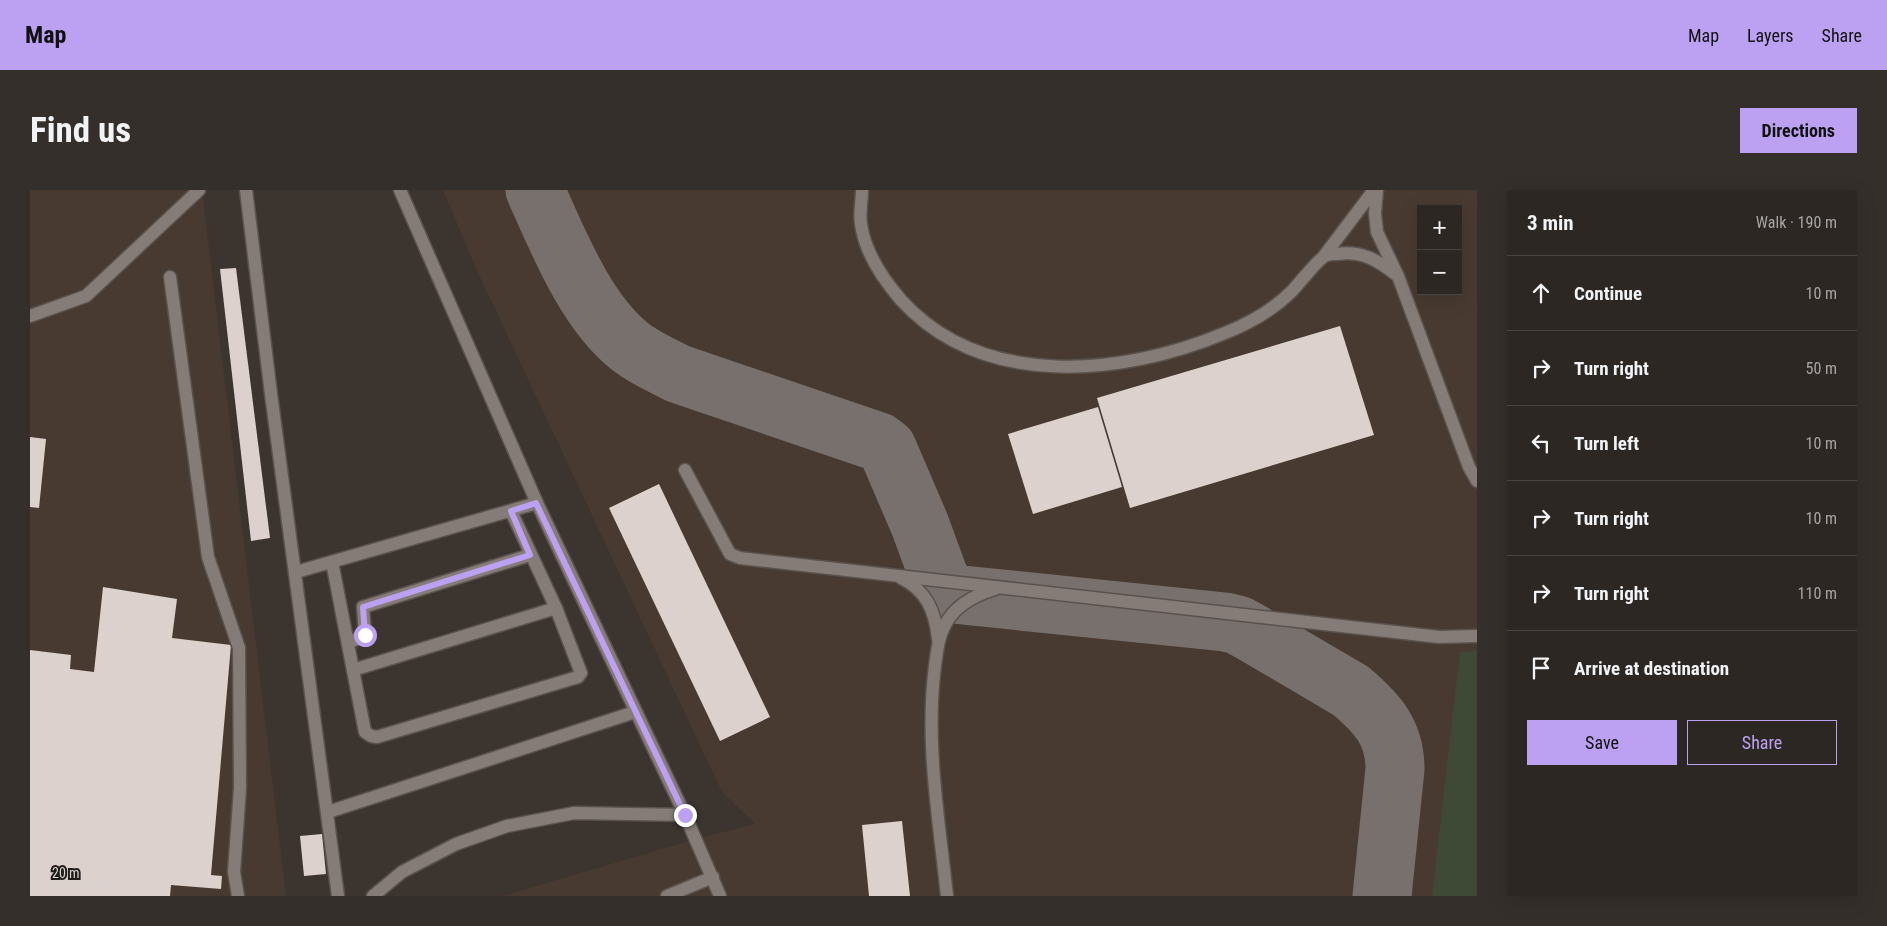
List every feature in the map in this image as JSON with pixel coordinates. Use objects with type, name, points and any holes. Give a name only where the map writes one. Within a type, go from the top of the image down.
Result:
[{"type":"lane","points":[[30,316],[86,296],[199,190]]},
{"type":"lane","points":[[246,190],[338,896]]},
{"type":"lane","points":[[400,190],[536,503],[685,815],[713,876],[720,896]]},
{"type":"lane","points":[[862,190],[860,224],[872,262],[888,286],[913,313],[943,334],[973,350],[1013,363],[1052,367],[1090,367],[1165,354],[1226,333],[1271,310],[1292,291],[1324,256],[1376,190]]},
{"type":"lane","points":[[1376,190],[1375,213],[1377,232],[1398,276],[1469,467],[1477,481]]},
{"type":"lane","points":[[1324,256],[1347,252],[1364,255],[1381,262],[1398,276]]},
{"type":"lane","points":[[170,278],[208,557],[239,648],[240,788],[234,872],[238,896]]},
{"type":"lane","points":[[685,470],[730,554],[740,558],[1439,637],[1477,636]]},
{"type":"lane","points":[[296,572],[536,503]]},
{"type":"lane","points":[[332,562],[365,732],[371,736],[378,737],[578,677],[581,673],[556,608],[511,511]]},
{"type":"lane","points":[[348,643],[365,635],[363,607],[530,555]]},
{"type":"lane","points":[[897,576],[913,584],[924,596],[931,607],[936,623],[938,642],[933,679],[931,722],[946,896]]},
{"type":"lane","points":[[938,642],[945,625],[954,612],[976,595],[999,587]]},
{"type":"lane","points":[[352,670],[556,608]]},
{"type":"lane","points":[[328,812],[636,712]]},
{"type":"lane","points":[[373,896],[402,872],[425,860],[456,844],[508,826],[574,813],[685,815]]},
{"type":"lane","points":[[667,896],[713,876]]},
{"type":"shaded area","points":[[30,190],[202,190],[286,896],[30,896]]},
{"type":"shaded area","points":[[443,190],[1477,190],[1477,896],[502,896],[696,839],[755,824],[722,792],[474,264]]},
{"type":"green space","points":[[1477,651],[1477,896],[1432,896],[1460,652]]},
{"type":"building","points":[[236,268],[270,538],[251,541],[220,269]]},
{"type":"building","points":[[1340,326],[1374,435],[1130,508],[1097,398]]},
{"type":"building","points":[[1098,407],[1122,487],[1033,514],[1008,434]]},
{"type":"building","points":[[30,437],[46,439],[39,508],[30,507]]},
{"type":"building","points":[[659,484],[770,717],[720,741],[609,508]]},
{"type":"building","points":[[103,587],[177,599],[172,638],[231,645],[211,875],[222,876],[221,889],[171,885],[170,896],[30,896],[30,650],[71,655],[70,669],[94,672]]},
{"type":"building","points":[[902,821],[910,896],[869,896],[862,825]]},
{"type":"building","points":[[322,834],[326,874],[304,876],[300,836]]},
{"type":"taxiway","points":[[535,190],[564,253],[587,296],[601,316],[632,348],[679,374],[879,442],[887,448],[920,525],[939,577],[953,594],[1225,622],[1238,625],[1351,691],[1377,716],[1383,725],[1392,745],[1394,756],[1395,769],[1382,896]]},
{"type":"route","points":[[365,635],[363,607],[530,555],[511,511],[536,503],[685,815]]}]
